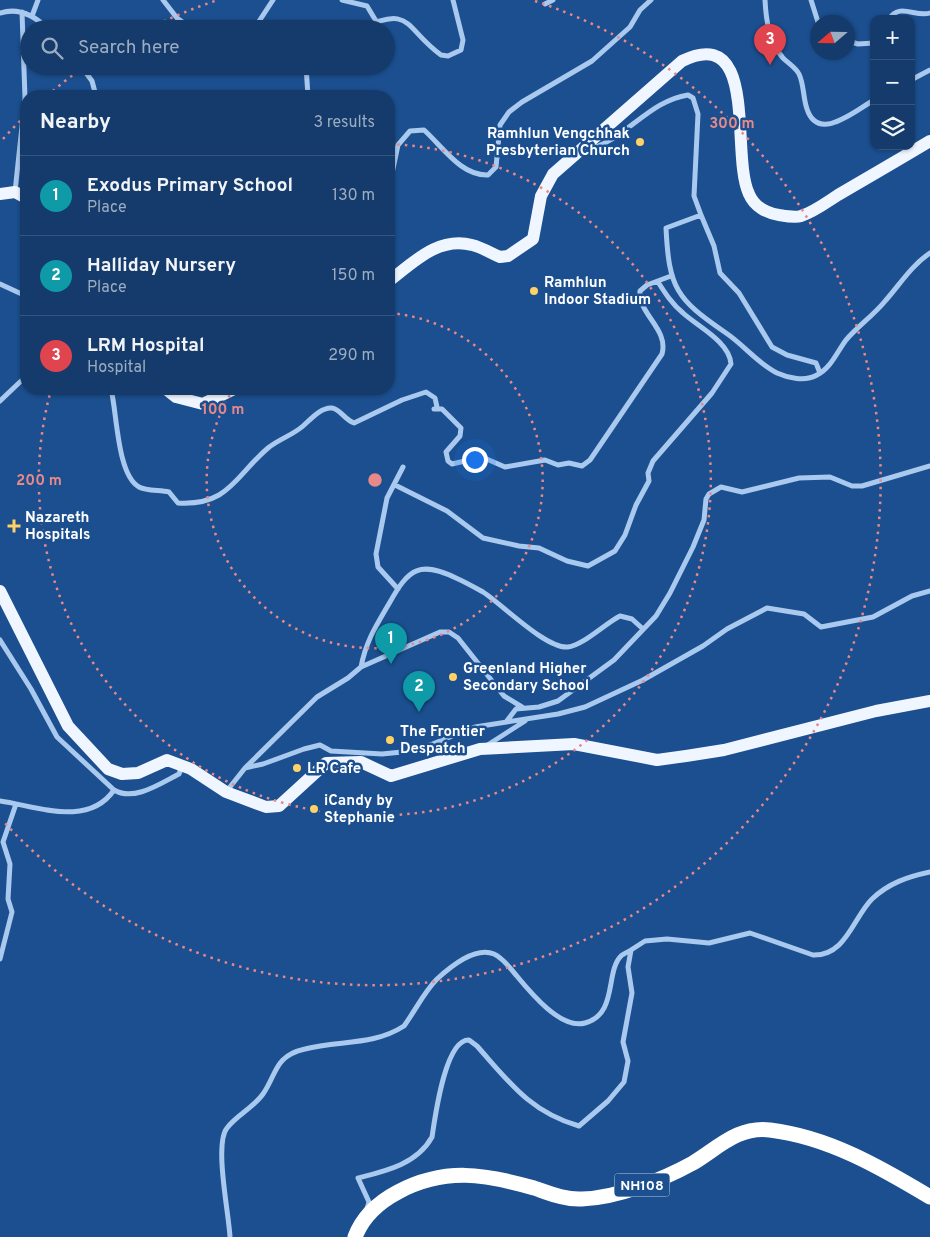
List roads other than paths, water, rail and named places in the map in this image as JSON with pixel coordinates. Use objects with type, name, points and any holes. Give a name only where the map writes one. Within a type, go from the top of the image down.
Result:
[{"type":"highway","name":"NH108","points":[[356,1237],[369,1212],[387,1198],[430,1178],[471,1174],[503,1179],[568,1199],[595,1198],[653,1182],[672,1174],[693,1163],[732,1136],[750,1130],[769,1130],[814,1140],[852,1154],[930,1197]]},
{"type":"main road","points":[[395,276],[427,252],[440,246],[456,243],[471,245],[500,257],[517,251],[533,239],[541,196],[548,180],[566,160],[579,152],[682,61],[707,52],[720,56],[731,69],[737,94],[744,179],[749,194],[757,206],[770,213],[801,216],[930,140]]},
{"type":"main road","points":[[0,194],[20,195]]},
{"type":"main road","points":[[174,395],[203,404],[222,395]]},
{"type":"main road","points":[[0,591],[68,726],[108,769],[122,774],[138,773],[167,760],[182,766],[226,792],[266,807],[279,806],[326,763],[361,762],[391,776],[480,749],[574,744],[657,760],[724,750],[876,711],[930,701]]},
{"type":"street","points":[[32,16],[38,0]]},
{"type":"street","points":[[163,0],[180,20]]},
{"type":"street","points":[[260,20],[273,0]]},
{"type":"street","points":[[342,0],[363,5],[370,9]]},
{"type":"street","points":[[371,0],[370,9],[376,20]]},
{"type":"street","points":[[380,20],[393,17],[407,22],[441,55],[452,55],[460,50],[463,40],[453,0]]},
{"type":"street","points":[[545,4],[553,0]]},
{"type":"street","points":[[395,157],[398,145],[410,131],[424,130],[459,165],[476,175],[488,175],[496,168],[500,125],[509,112],[522,102],[592,61],[630,27],[640,10],[651,0]]},
{"type":"street","points":[[765,0],[771,40],[782,57],[799,74],[807,109],[812,120],[820,124],[833,124],[870,102]]},
{"type":"street","points":[[811,0],[815,15]]},
{"type":"street","points":[[891,15],[901,10],[921,14],[930,13]]},
{"type":"street","points":[[22,12],[22,20]]},
{"type":"street","points":[[0,13],[22,12],[37,20]]},
{"type":"street","points":[[855,43],[870,43]]},
{"type":"street","points":[[915,78],[930,70]]},
{"type":"street","points":[[24,75],[25,90]]},
{"type":"street","points":[[88,75],[92,81],[94,90]]},
{"type":"street","points":[[307,75],[308,90]]},
{"type":"street","points":[[579,152],[609,142],[671,100],[688,95],[697,104],[698,114],[694,196],[714,246],[720,273],[739,293],[772,347],[787,355],[816,363],[820,373]]},
{"type":"street","points":[[701,216],[666,228],[668,262],[676,288],[702,316],[733,337],[764,365],[777,373],[796,379],[808,378],[820,373],[863,322],[885,301],[902,279],[930,253]]},
{"type":"street","points":[[112,395],[128,476],[140,488],[169,492],[178,503],[203,500],[230,489],[266,450],[279,440],[297,431],[322,411],[332,408],[354,423],[402,400],[426,392],[435,398],[436,408],[461,428],[460,436],[446,452],[448,461],[452,464],[482,457],[505,467],[545,460],[558,466],[569,463],[582,466],[590,460],[662,354],[663,346],[658,330],[654,321],[645,312],[639,296],[644,286],[671,276]]},
{"type":"street","points":[[395,485],[447,511],[473,532],[489,540],[539,548],[567,561],[588,566],[615,551],[625,535],[636,505],[649,481],[648,473],[653,460],[712,393],[731,364],[729,356],[715,338],[682,312],[670,300],[658,282]]},
{"type":"street","points":[[0,284],[20,293]]},
{"type":"street","points":[[0,401],[20,383]]},
{"type":"street","points":[[506,722],[511,713],[522,707],[539,707],[558,701],[614,660],[643,629],[664,604],[682,570],[704,520],[706,499],[716,489],[721,487],[742,492],[799,478],[830,476],[852,486],[862,486],[930,466]]},
{"type":"street","points":[[398,589],[383,574],[376,560],[387,498],[403,467]]},
{"type":"street","points":[[361,667],[366,644],[398,589],[416,571],[422,568],[432,568],[483,593],[531,630],[558,646],[568,647],[577,644],[620,616],[632,618],[643,629]]},
{"type":"street","points":[[245,768],[320,746],[331,751],[382,754],[418,749],[475,727],[574,711],[642,680],[758,611],[767,608],[794,611],[804,614],[821,626],[873,616],[912,596],[930,591]]},
{"type":"street","points":[[226,792],[245,768],[318,697],[348,678],[361,667],[389,653],[410,646],[432,634],[449,632],[458,638],[504,696],[522,707]]},
{"type":"street","points":[[0,640],[31,689],[57,736],[114,790],[119,793],[136,793],[179,774],[182,766]]},
{"type":"street","points":[[480,749],[528,719]]},
{"type":"street","points":[[0,802],[60,812],[81,811],[102,801],[114,790]]},
{"type":"street","points":[[0,959],[12,912],[8,899],[10,864],[3,842],[16,804]]},
{"type":"street","points":[[230,1237],[221,1151],[222,1135],[235,1119],[261,1097],[274,1069],[288,1056],[303,1049],[362,1042],[396,1031],[404,1026],[437,979],[463,960],[479,953],[495,954],[560,1019],[576,1024],[585,1023],[602,1012],[616,965],[621,956],[645,941],[667,939],[709,944],[750,933],[813,955],[823,955],[834,950],[856,925],[870,901],[884,889],[900,879],[930,872]]},
{"type":"street","points":[[364,1221],[369,1202],[358,1178],[391,1170],[422,1152],[427,1146],[432,1137],[445,1072],[456,1047],[462,1042],[469,1040],[528,1102],[559,1121],[579,1126],[608,1101],[624,1082],[628,1061],[623,1042],[632,992],[628,967],[631,950]]},
{"type":"place","name":"LRM Hospital","points":[[770,65]]},
{"type":"place","name":"Ramhlun Vengchhak Presbyterian Church","points":[[640,142]]},
{"type":"place","name":"Ramhlun Indoor Stadium","points":[[534,291]]},
{"type":"place","name":"Nazareth Hospitals","points":[[14,526]]},
{"type":"place","name":"Exodus Primary School","points":[[391,664]]},
{"type":"place","name":"Greenland Higher Secondary School","points":[[453,677]]},
{"type":"place","name":"Halliday Nursery","points":[[419,712]]},
{"type":"place","name":"The Frontier Despatch","points":[[390,740]]},
{"type":"place","name":"LR Cafe","points":[[297,768]]},
{"type":"place","name":"iCandy by Stephanie","points":[[314,809]]}]
